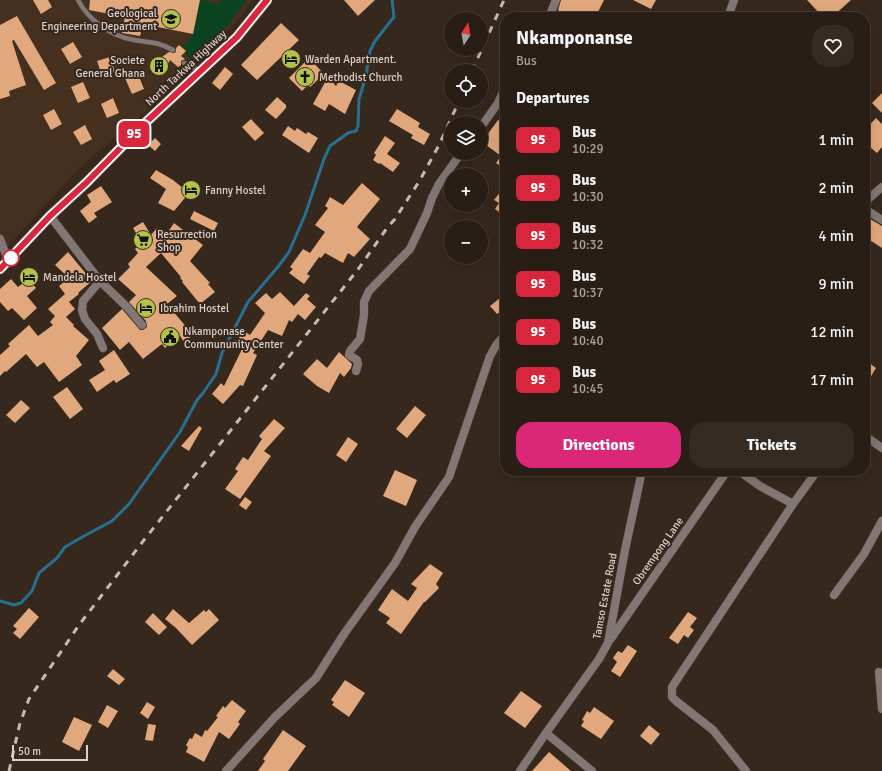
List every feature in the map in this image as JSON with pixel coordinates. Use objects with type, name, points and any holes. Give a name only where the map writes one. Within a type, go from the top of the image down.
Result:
[{"type":"main road","name":"North Tarkwa Highway","points":[[0,269],[50,216],[86,183],[144,124],[237,37],[267,0]]},
{"type":"street","points":[[551,12],[556,0]]},
{"type":"street","points":[[730,12],[734,0]]},
{"type":"street","points":[[488,118],[500,99]]},
{"type":"street","points":[[356,371],[358,364],[357,360],[349,355],[350,351],[360,339],[364,315],[364,302],[369,291],[410,249],[439,184],[456,160]]},
{"type":"street","points":[[870,198],[882,187]]},
{"type":"street","points":[[870,212],[882,220]]},
{"type":"street","points":[[50,216],[100,281],[127,306],[142,324]]},
{"type":"street","points":[[0,239],[8,260]]},
{"type":"street","points":[[100,281],[83,301],[82,310],[84,319],[98,334],[104,348]]},
{"type":"street","points":[[226,771],[275,717],[316,678],[344,634],[395,563],[415,527],[449,477],[490,356],[500,341]]},
{"type":"street","points":[[870,440],[882,448]]},
{"type":"street","name":"Tamso Estate Road","points":[[520,771],[599,659],[608,643],[625,550],[641,476]]},
{"type":"street","name":"Obrempong Lane","points":[[608,643],[724,476]]},
{"type":"street","points":[[746,476],[756,484],[793,504]]},
{"type":"street","points":[[746,771],[713,730],[672,697],[672,687],[793,504],[813,476]]},
{"type":"street","points":[[834,595],[864,554],[882,521]]},
{"type":"street","points":[[879,672],[882,709]]},
{"type":"street","points":[[546,733],[592,771]]},
{"type":"lane","points":[[78,0],[91,17],[110,31],[125,38],[161,44],[173,50]]},
{"type":"lane","points":[[184,63],[200,71]]},
{"type":"shaded area","points":[[0,0],[254,0],[238,20],[163,97],[80,167],[0,255]]},
{"type":"green space","points":[[200,0],[220,4],[221,0],[247,0],[224,30],[194,58],[191,59],[185,53],[187,51],[182,47],[193,36],[198,12],[162,5]]},
{"type":"building","points":[[33,0],[48,0],[52,7],[41,14]]},
{"type":"building","points":[[90,0],[200,0],[193,34],[143,24],[140,36],[122,33],[125,17],[89,10]]},
{"type":"building","points":[[344,0],[375,0],[358,16]]},
{"type":"building","points":[[561,0],[604,0],[598,12],[561,12],[558,10]]},
{"type":"building","points":[[633,0],[656,0],[651,9]]},
{"type":"building","points":[[807,0],[851,0],[838,12],[818,12]]},
{"type":"building","points":[[17,16],[56,83],[44,90],[14,40],[12,41],[26,85],[9,91],[10,96],[0,99],[0,25]]},
{"type":"building","points":[[281,23],[299,40],[257,80],[241,65]]},
{"type":"building","points":[[73,42],[82,57],[70,64],[61,49]]},
{"type":"building","points":[[179,45],[186,51],[181,56],[185,59],[181,61],[181,65],[178,67],[170,60],[162,75],[151,68],[157,58],[159,59],[169,52],[175,53],[176,48]]},
{"type":"building","points":[[110,57],[115,72],[102,76],[97,61]]},
{"type":"building","points":[[309,58],[324,74],[310,87],[308,85],[302,91],[289,78]]},
{"type":"building","points":[[225,67],[233,74],[220,90],[212,83]]},
{"type":"building","points":[[138,74],[144,89],[132,94],[125,78]]},
{"type":"building","points":[[328,77],[336,86],[339,81],[356,90],[345,114],[329,104],[325,111],[313,104]]},
{"type":"building","points":[[83,82],[90,98],[78,103],[71,87]]},
{"type":"building","points":[[882,93],[882,113],[872,103]]},
{"type":"building","points":[[277,97],[286,105],[286,108],[276,119],[265,110]]},
{"type":"building","points":[[113,98],[119,113],[107,118],[101,104]]},
{"type":"building","points":[[54,109],[62,124],[51,130],[43,115]]},
{"type":"building","points":[[397,109],[420,123],[418,127],[430,134],[424,145],[411,138],[413,135],[389,121]]},
{"type":"building","points":[[876,118],[882,124],[882,147],[877,153],[870,147],[870,125]]},
{"type":"building","points":[[251,119],[264,133],[255,141],[242,127]]},
{"type":"building","points":[[498,120],[500,121],[500,155],[488,146],[488,134]]},
{"type":"building","points":[[85,125],[92,139],[81,145],[73,132]]},
{"type":"building","points":[[288,126],[295,131],[297,128],[306,134],[308,132],[318,138],[309,153],[282,135]]},
{"type":"building","points":[[385,136],[395,143],[387,154],[400,163],[393,172],[373,160],[376,155],[374,153]]},
{"type":"building","points":[[155,138],[161,144],[155,151],[148,145]]},
{"type":"building","points":[[500,157],[500,166],[496,163]]},
{"type":"building","points":[[156,170],[173,180],[189,193],[174,211],[158,203],[166,189],[150,178]]},
{"type":"building","points":[[362,183],[380,199],[357,227],[370,239],[354,257],[348,253],[343,263],[325,253],[321,258],[319,257],[307,274],[310,276],[304,284],[289,273],[293,269],[290,267],[303,249],[310,253],[325,232],[315,225],[328,208],[325,206],[330,197],[343,205]]},
{"type":"building","points":[[101,186],[112,202],[94,213],[97,217],[89,223],[80,211],[91,202],[87,195]]},
{"type":"building","points":[[500,192],[500,212],[495,209],[499,203],[494,200]]},
{"type":"building","points":[[194,211],[218,223],[214,231],[190,219]]},
{"type":"building","points":[[870,219],[882,226],[882,248],[870,240]]},
{"type":"building","points":[[143,222],[151,235],[157,228],[166,235],[174,223],[203,245],[190,261],[210,283],[208,284],[215,292],[200,304],[182,282],[181,277],[161,253],[146,267],[177,296],[167,304],[193,335],[184,342],[180,336],[165,348],[162,344],[143,359],[129,342],[120,350],[102,328],[122,309],[140,330],[147,327],[146,321],[129,302],[136,295],[118,279],[130,267],[128,264],[138,253],[135,249],[142,243],[133,228]]},
{"type":"building","points":[[68,252],[92,281],[69,302],[75,309],[66,317],[74,325],[73,326],[89,340],[76,356],[82,365],[59,382],[44,362],[37,367],[26,354],[0,376],[0,355],[10,346],[8,344],[29,325],[38,336],[53,325],[50,322],[55,316],[48,309],[65,294],[59,286],[69,278],[55,265]]},
{"type":"building","points":[[11,279],[18,287],[28,279],[36,288],[27,296],[37,308],[24,320],[12,308],[8,311],[0,302],[0,289]]},
{"type":"building","points":[[280,292],[294,306],[306,293],[310,296],[307,299],[316,307],[305,320],[298,314],[292,322],[289,320],[282,336],[268,330],[253,353],[257,355],[243,386],[240,385],[223,404],[212,394],[221,383],[224,386],[245,343],[238,339],[244,331],[250,335],[265,313],[255,303],[266,293],[272,299]]},
{"type":"building","points":[[500,298],[500,312],[497,314],[490,306]]},
{"type":"building","points":[[114,350],[130,374],[116,383],[114,380],[97,392],[89,380],[105,370],[99,361]]},
{"type":"building","points":[[339,352],[352,364],[351,368],[344,377],[340,373],[329,393],[317,386],[303,374],[317,359],[327,368]]},
{"type":"building","points":[[870,364],[876,368],[870,378]]},
{"type":"building","points":[[67,387],[83,409],[70,419],[53,397]]},
{"type":"building","points":[[21,400],[30,408],[15,423],[6,415]]},
{"type":"building","points":[[415,406],[426,415],[407,438],[396,429]]},
{"type":"building","points":[[274,419],[285,428],[264,451],[271,456],[240,499],[225,489],[238,471],[235,469],[243,457],[248,460],[262,439],[259,436]]},
{"type":"building","points":[[199,426],[202,428],[189,451],[181,446]]},
{"type":"building","points":[[348,437],[358,444],[346,462],[336,455]]},
{"type":"building","points":[[395,470],[417,480],[406,506],[383,496]]},
{"type":"building","points":[[245,497],[252,502],[246,510],[239,505]]},
{"type":"building","points":[[430,564],[443,573],[436,584],[439,588],[424,602],[401,634],[386,623],[390,618],[378,610],[392,589],[408,601],[417,588],[411,584]]},
{"type":"building","points":[[29,608],[39,617],[20,639],[13,633],[17,629],[13,626]]},
{"type":"building","points":[[173,609],[189,623],[204,610],[206,612],[209,609],[219,620],[192,645],[165,619]]},
{"type":"building","points":[[688,612],[697,618],[690,627],[694,630],[688,638],[684,635],[678,644],[669,638]]},
{"type":"building","points":[[153,613],[167,627],[159,635],[145,622]]},
{"type":"building","points":[[628,645],[637,651],[620,677],[611,671],[617,662],[613,658],[618,651],[622,653]]},
{"type":"building","points":[[113,669],[125,679],[119,685],[107,676]]},
{"type":"building","points":[[345,680],[365,693],[349,717],[332,705],[334,702],[331,700]]},
{"type":"building","points":[[521,691],[542,706],[525,728],[504,713]]},
{"type":"building","points":[[232,700],[246,711],[238,722],[240,724],[229,739],[219,732],[204,762],[186,752],[188,747],[186,745],[190,738],[192,739],[195,733],[202,737],[205,730],[207,731],[218,717],[216,716],[223,706],[225,708]]},
{"type":"building","points":[[147,702],[155,707],[148,719],[140,713]]},
{"type":"building","points":[[107,705],[118,711],[108,728],[98,722]]},
{"type":"building","points":[[594,707],[614,721],[601,739],[581,726],[584,721],[582,720],[587,711],[590,713]]},
{"type":"building","points":[[74,717],[92,725],[79,751],[62,742]]},
{"type":"building","points":[[148,724],[156,725],[153,741],[145,740]]},
{"type":"building","points":[[649,725],[660,734],[651,745],[640,736]]},
{"type":"building","points":[[283,730],[306,746],[288,771],[258,771],[265,761],[263,759]]},
{"type":"building","points":[[549,752],[571,771],[532,771]]},
{"type":"waterway","points":[[0,601],[14,605],[21,603],[32,591],[39,573],[57,558],[65,547],[112,521],[129,504],[180,432],[197,400],[216,374],[222,353],[248,302],[289,252],[305,215],[324,159],[330,146],[348,133],[356,131],[358,126],[359,99],[366,76],[370,51],[375,41],[394,17],[392,0]]},
{"type":"railway","points":[[475,64],[504,0]]},
{"type":"railway","points":[[9,771],[20,723],[29,699],[79,625],[144,540],[359,268],[395,219],[420,180],[439,145],[456,108]]},
{"type":"bus line","name":"95","points":[[0,269],[50,216],[86,183],[144,124],[237,37],[267,0]]},
{"type":"place","name":"Geological Engineering Department","points":[[171,19]]},
{"type":"place","name":"Warden Apartment.","points":[[291,59]]},
{"type":"place","name":"Societe General Ghana","points":[[159,66]]},
{"type":"place","name":"Methodist Church","points":[[305,77]]},
{"type":"place","name":"Fanny Hostel","points":[[191,190]]},
{"type":"place","name":"Resurrection Shop","points":[[143,240]]},
{"type":"place","name":"Mandela Hostel","points":[[29,277]]},
{"type":"place","name":"Ibrahim Hostel","points":[[146,308]]},
{"type":"place","name":"Nkamponase Commununity Center","points":[[170,337]]}]
